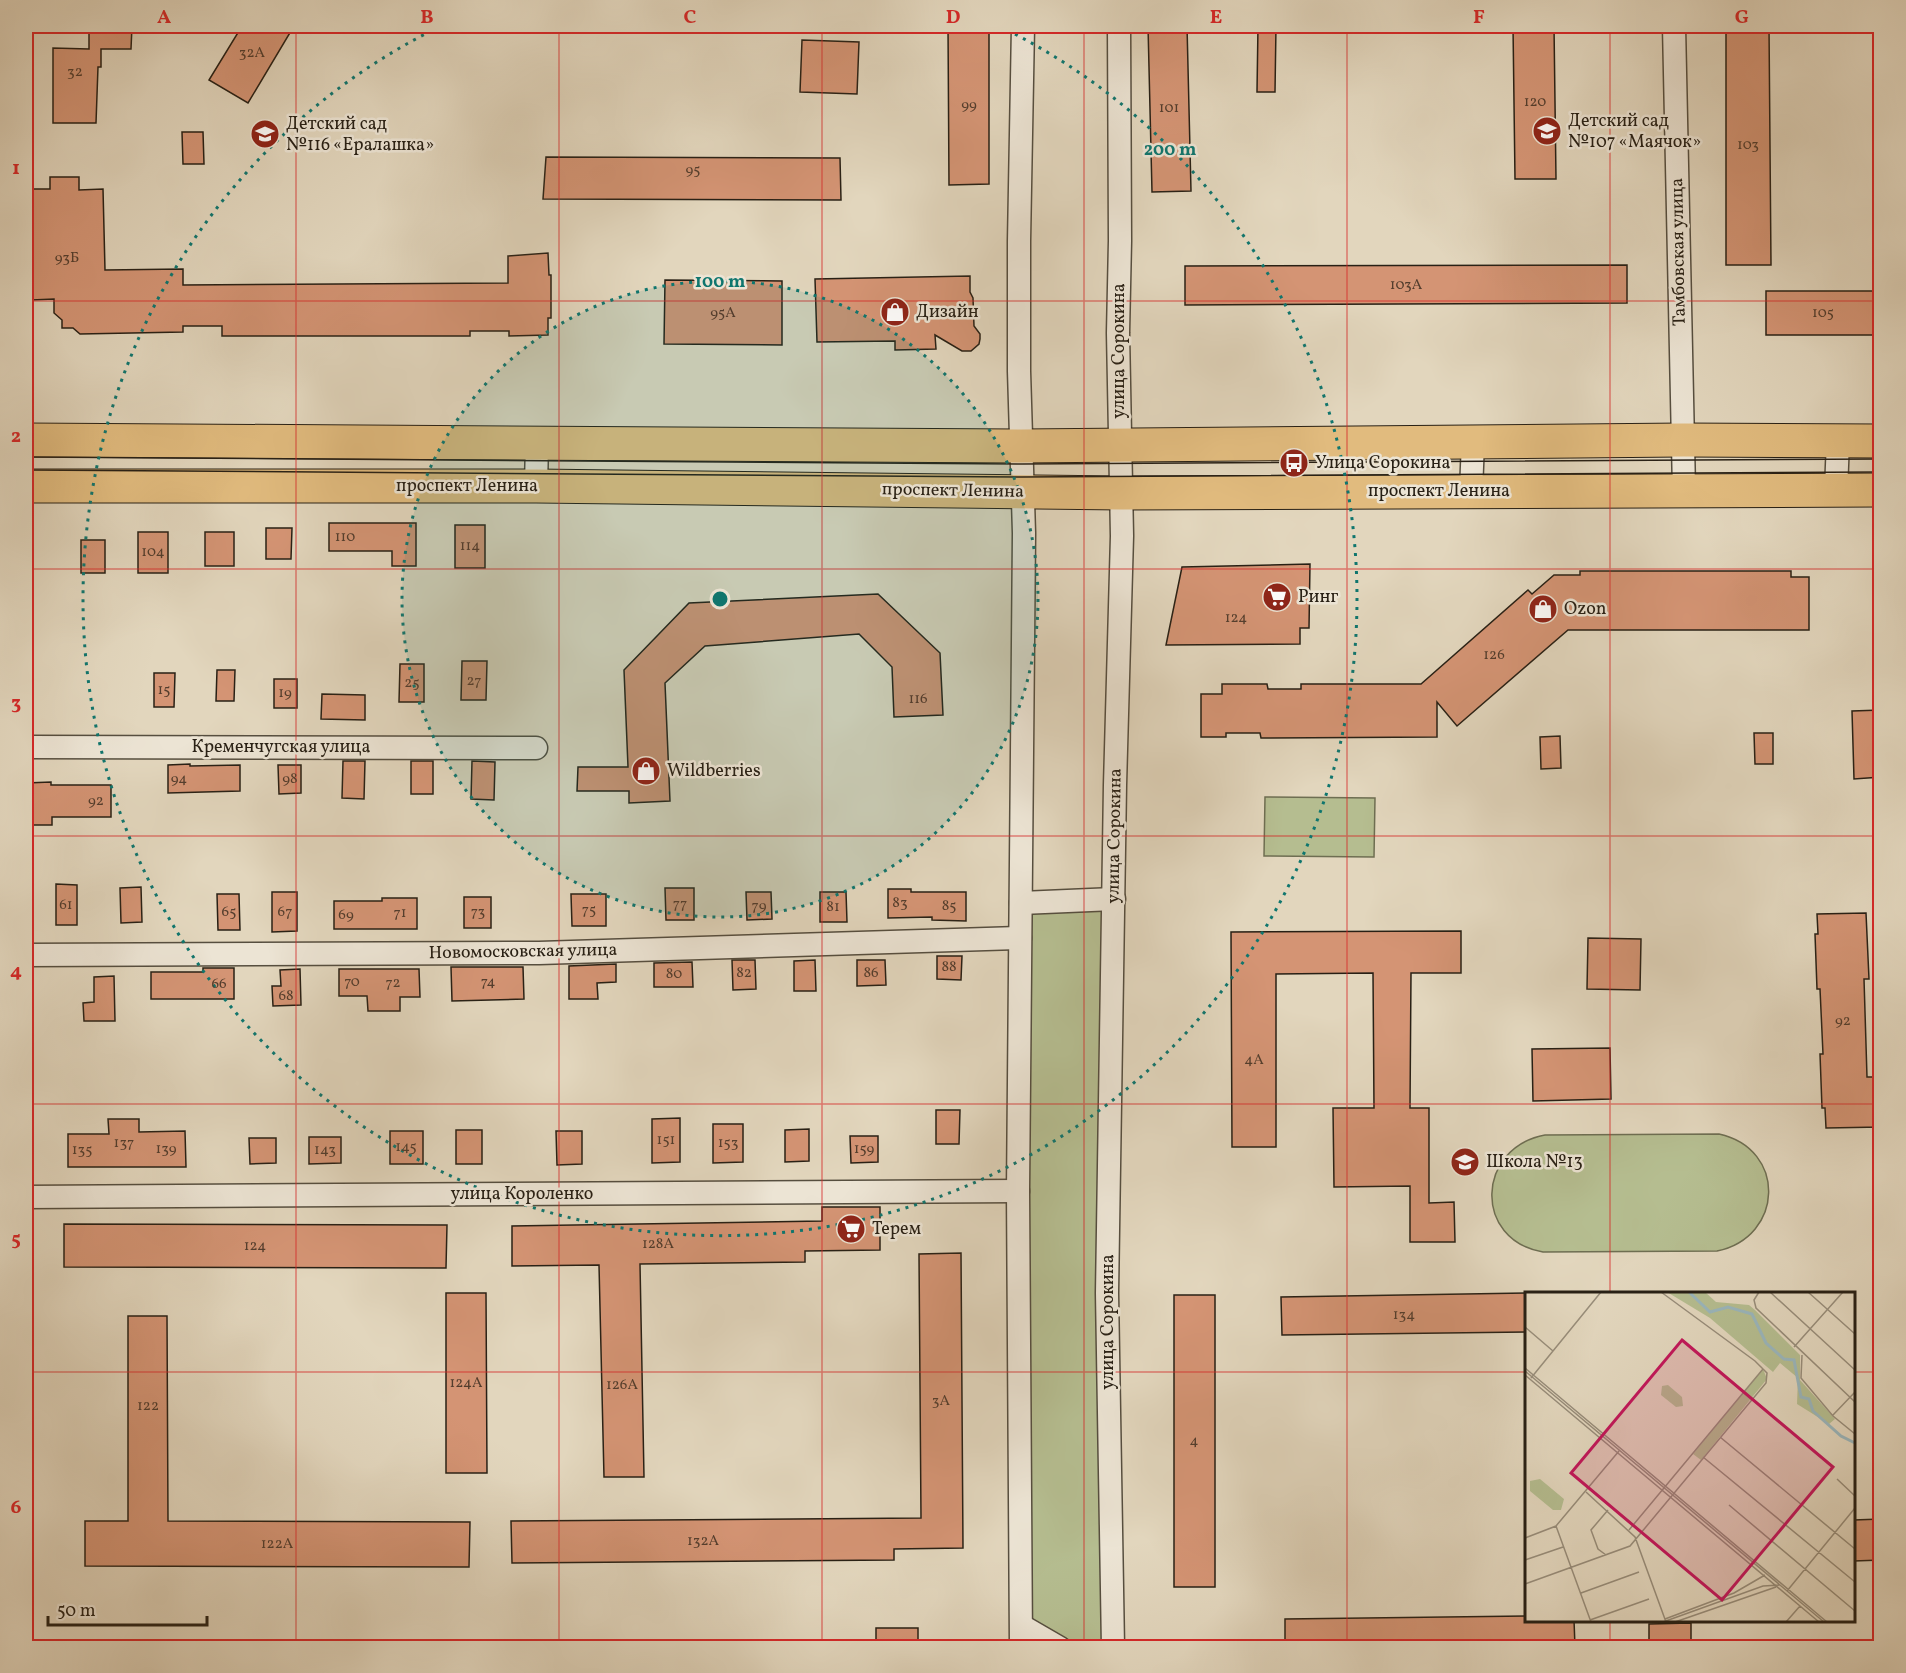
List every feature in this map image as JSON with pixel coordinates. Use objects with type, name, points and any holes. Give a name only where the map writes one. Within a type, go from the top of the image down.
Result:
[{"type":"main road","points":[[26,440],[1021,446],[1683,440],[1881,441]]},
{"type":"main road","name":"проспект Ленина","points":[[26,486],[536,486],[1121,493],[1881,490]]},
{"type":"street","points":[[1023,26],[1019,241],[1024,533],[1018,1191],[1021,1637],[1060,1647]]},
{"type":"street","name":"улица Сорокина","points":[[1113,1647],[1107,1293],[1122,536],[1118,342],[1119,26]]},
{"type":"street","name":"Тамбовская улица","points":[[1674,26],[1684,490]]},
{"type":"street","points":[[1836,490],[1838,441]]},
{"type":"street","points":[[1471,491],[1473,442]]},
{"type":"street","points":[[536,486],[537,443]]},
{"type":"street","name":"Кременчугская улица","points":[[26,747],[536,748]]},
{"type":"street","points":[[1021,903],[1114,899]]},
{"type":"street","name":"Новомосковская улица","points":[[26,955],[539,953],[1020,938]]},
{"type":"street","name":"улица Короленко","points":[[26,1197],[1018,1191]]},
{"type":"green space","points":[[1265,797],[1375,798],[1374,857],[1264,856]]},
{"type":"green space","points":[[1114,899],[1113,1647],[1021,1648],[1021,903]]},
{"type":"green space","points":[[1719,1134],[1741,1143],[1757,1157],[1766,1174],[1769,1193],[1765,1212],[1755,1229],[1739,1243],[1717,1251],[1543,1252],[1520,1244],[1504,1230],[1495,1213],[1492,1194],[1496,1175],[1506,1157],[1522,1143],[1545,1135]]},
{"type":"building","points":[[89,26],[132,26],[131,49],[101,49],[96,123],[53,123],[53,48],[89,49]]},
{"type":"building","points":[[242,26],[294,26],[248,103],[209,80]]},
{"type":"building","points":[[948,26],[989,26],[989,184],[949,185]]},
{"type":"building","points":[[1148,26],[1187,26],[1191,191],[1152,192]]},
{"type":"building","points":[[1258,26],[1276,26],[1275,92],[1257,92]]},
{"type":"building","points":[[1513,26],[1554,26],[1556,179],[1515,179]]},
{"type":"building","points":[[1726,26],[1769,26],[1771,265],[1726,265]]},
{"type":"building","points":[[802,40],[859,42],[857,94],[800,92]]},
{"type":"building","points":[[182,132],[203,132],[204,164],[183,164]]},
{"type":"building","points":[[546,157],[840,158],[841,200],[543,199]]},
{"type":"building","points":[[50,177],[79,177],[79,190],[103,189],[105,270],[183,269],[183,285],[508,283],[508,256],[548,253],[549,275],[551,275],[551,318],[548,318],[548,335],[509,336],[509,331],[470,331],[470,336],[222,336],[222,326],[183,326],[183,332],[80,334],[73,328],[62,328],[62,320],[54,313],[54,299],[31,300],[30,246],[26,241],[26,233],[30,229],[29,189],[50,189]]},
{"type":"building","points":[[1627,265],[1627,303],[1185,305],[1185,266]]},
{"type":"building","name":"Дизайн","points":[[970,276],[974,326],[980,334],[979,344],[971,351],[962,351],[935,335],[936,349],[895,350],[895,341],[817,342],[815,279]]},
{"type":"building","points":[[665,280],[782,281],[782,345],[664,344]]},
{"type":"building","points":[[1766,291],[1881,291],[1881,335],[1766,335]]},
{"type":"building","points":[[329,523],[416,523],[416,566],[392,566],[392,551],[329,551]]},
{"type":"building","points":[[455,525],[485,525],[485,568],[455,568]]},
{"type":"building","points":[[266,528],[292,528],[291,559],[266,559]]},
{"type":"building","points":[[138,532],[168,532],[168,573],[138,573]]},
{"type":"building","points":[[205,532],[234,532],[234,566],[205,566]]},
{"type":"building","points":[[81,540],[105,540],[105,573],[81,573]]},
{"type":"building","points":[[1310,564],[1309,628],[1300,628],[1300,644],[1166,645],[1182,567]]},
{"type":"building","points":[[1580,571],[1791,571],[1791,577],[1809,577],[1809,630],[1568,630],[1457,726],[1437,702],[1437,737],[1261,738],[1260,733],[1226,733],[1226,737],[1201,737],[1201,694],[1222,694],[1222,684],[1267,684],[1268,689],[1301,689],[1301,684],[1421,684],[1528,590],[1532,594],[1554,575],[1580,575]]},
{"type":"building","points":[[878,594],[940,653],[943,715],[894,717],[892,667],[859,634],[705,646],[665,683],[670,801],[629,803],[629,791],[577,791],[578,767],[628,767],[624,670],[689,603]]},
{"type":"building","points":[[462,661],[487,661],[486,700],[461,700]]},
{"type":"building","points":[[400,664],[424,664],[424,702],[399,702]]},
{"type":"building","points":[[217,670],[235,670],[234,701],[216,701]]},
{"type":"building","points":[[154,673],[175,673],[174,707],[154,707]]},
{"type":"building","points":[[274,679],[297,679],[297,708],[274,708]]},
{"type":"building","points":[[322,694],[365,695],[365,720],[321,719]]},
{"type":"building","points":[[1881,710],[1881,777],[1854,779],[1852,711]]},
{"type":"building","points":[[1754,733],[1773,733],[1773,764],[1755,764]]},
{"type":"building","points":[[1560,736],[1561,768],[1541,769],[1540,737]]},
{"type":"building","points":[[343,761],[365,761],[364,799],[342,798]]},
{"type":"building","points":[[411,761],[433,761],[433,794],[411,794]]},
{"type":"building","points":[[472,761],[495,762],[494,800],[471,799]]},
{"type":"building","points":[[190,764],[190,766],[240,765],[240,791],[168,793],[168,765]]},
{"type":"building","points":[[278,765],[301,765],[301,793],[279,794]]},
{"type":"building","points":[[51,782],[51,785],[111,785],[111,817],[52,817],[52,825],[26,825],[26,783]]},
{"type":"building","points":[[56,884],[77,885],[77,925],[56,925]]},
{"type":"building","points":[[141,887],[142,922],[121,923],[120,888]]},
{"type":"building","points":[[665,888],[694,888],[694,920],[666,920]]},
{"type":"building","points":[[888,889],[911,889],[911,892],[966,892],[966,921],[932,920],[932,917],[888,918]]},
{"type":"building","points":[[272,892],[297,892],[297,931],[272,932]]},
{"type":"building","points":[[746,892],[771,892],[772,919],[747,920]]},
{"type":"building","points":[[820,892],[846,892],[847,922],[820,922]]},
{"type":"building","points":[[217,894],[239,894],[240,930],[218,930]]},
{"type":"building","points":[[571,894],[606,894],[606,926],[572,926]]},
{"type":"building","points":[[464,897],[491,897],[491,928],[464,928]]},
{"type":"building","points":[[382,898],[417,898],[417,929],[334,929],[334,901],[382,901]]},
{"type":"building","points":[[1866,913],[1869,979],[1864,979],[1867,1077],[1881,1077],[1881,1127],[1826,1128],[1825,1108],[1822,1108],[1820,1054],[1823,1054],[1815,934],[1818,934],[1817,914]]},
{"type":"building","points":[[1461,931],[1461,973],[1411,973],[1410,1108],[1429,1108],[1429,1203],[1454,1202],[1455,1242],[1410,1242],[1410,1186],[1334,1187],[1333,1108],[1374,1108],[1373,973],[1276,974],[1276,1147],[1232,1147],[1231,932]]},
{"type":"building","points":[[1588,938],[1641,939],[1640,990],[1587,989]]},
{"type":"building","points":[[937,956],[962,956],[961,980],[937,979]]},
{"type":"building","points":[[732,960],[755,960],[756,989],[733,990]]},
{"type":"building","points":[[815,960],[816,991],[794,991],[794,961]]},
{"type":"building","points":[[857,960],[885,960],[886,985],[857,986]]},
{"type":"building","points":[[692,962],[693,987],[654,987],[654,963]]},
{"type":"building","points":[[616,964],[616,982],[597,983],[598,999],[569,999],[569,966]]},
{"type":"building","points":[[451,967],[523,967],[524,999],[452,1001]]},
{"type":"building","points":[[203,968],[234,968],[234,999],[151,999],[151,972],[203,972]]},
{"type":"building","points":[[300,969],[301,1005],[273,1006],[272,986],[281,986],[280,970]]},
{"type":"building","points":[[339,969],[419,969],[420,997],[400,997],[400,1011],[368,1011],[367,996],[339,996]]},
{"type":"building","points":[[114,976],[115,1021],[84,1021],[83,1003],[94,1002],[94,977]]},
{"type":"building","points":[[1610,1048],[1611,1099],[1533,1101],[1532,1049]]},
{"type":"building","points":[[936,1110],[960,1110],[959,1144],[936,1144]]},
{"type":"building","points":[[680,1118],[680,1162],[652,1163],[652,1119]]},
{"type":"building","points":[[108,1119],[139,1119],[139,1132],[185,1131],[186,1167],[68,1167],[68,1134],[109,1134]]},
{"type":"building","points":[[713,1124],[743,1124],[743,1162],[713,1163]]},
{"type":"building","points":[[809,1129],[809,1161],[785,1162],[785,1130]]},
{"type":"building","points":[[456,1130],[482,1130],[482,1164],[456,1164]]},
{"type":"building","points":[[390,1131],[423,1131],[423,1164],[390,1164]]},
{"type":"building","points":[[556,1131],[582,1131],[582,1164],[557,1165]]},
{"type":"building","points":[[850,1136],[878,1136],[878,1162],[851,1163]]},
{"type":"building","points":[[309,1137],[341,1137],[341,1163],[309,1164]]},
{"type":"building","points":[[249,1138],[276,1138],[276,1163],[250,1164]]},
{"type":"building","points":[[822,1207],[880,1207],[880,1250],[805,1251],[805,1262],[640,1264],[644,1477],[604,1477],[599,1265],[512,1266],[512,1226],[822,1221]]},
{"type":"building","points":[[64,1224],[447,1225],[446,1268],[64,1267]]},
{"type":"building","points":[[961,1253],[963,1548],[894,1549],[894,1560],[512,1563],[511,1521],[921,1518],[919,1254]]},
{"type":"building","points":[[446,1293],[486,1293],[487,1473],[446,1473]]},
{"type":"building","points":[[1525,1293],[1525,1332],[1282,1335],[1281,1297]]},
{"type":"building","points":[[1174,1295],[1215,1295],[1215,1587],[1174,1587]]},
{"type":"building","points":[[128,1316],[167,1316],[168,1521],[470,1522],[469,1567],[85,1566],[85,1521],[128,1521]]},
{"type":"building","points":[[1881,1519],[1881,1560],[1855,1561],[1855,1520]]},
{"type":"building","points":[[1525,1616],[1525,1622],[1574,1622],[1575,1647],[1285,1647],[1285,1619]]},
{"type":"building","points":[[1691,1623],[1691,1647],[1649,1647],[1649,1624]]},
{"type":"building","points":[[876,1628],[918,1628],[918,1647],[876,1647]]},
{"type":"tram line","points":[[26,457],[1022,464],[1880,459]]},
{"type":"tram line","points":[[26,470],[1022,477],[1880,472]]},
{"type":"place","name":"Детский сад №107 «Маячок»","points":[[1547,131]]},
{"type":"place","name":"Детский сад №116 «Ералашка»","points":[[265,134]]},
{"type":"place","name":"Дизайн","points":[[895,312]]},
{"type":"place","name":"Улица Сорокина","points":[[1294,463]]},
{"type":"place","name":"Ринг","points":[[1277,597]]},
{"type":"place","name":"Ozon","points":[[1543,609]]},
{"type":"place","name":"Wildberries","points":[[646,771]]},
{"type":"place","name":"Школа №13","points":[[1465,1162]]},
{"type":"place","name":"Терем","points":[[851,1229]]}]
